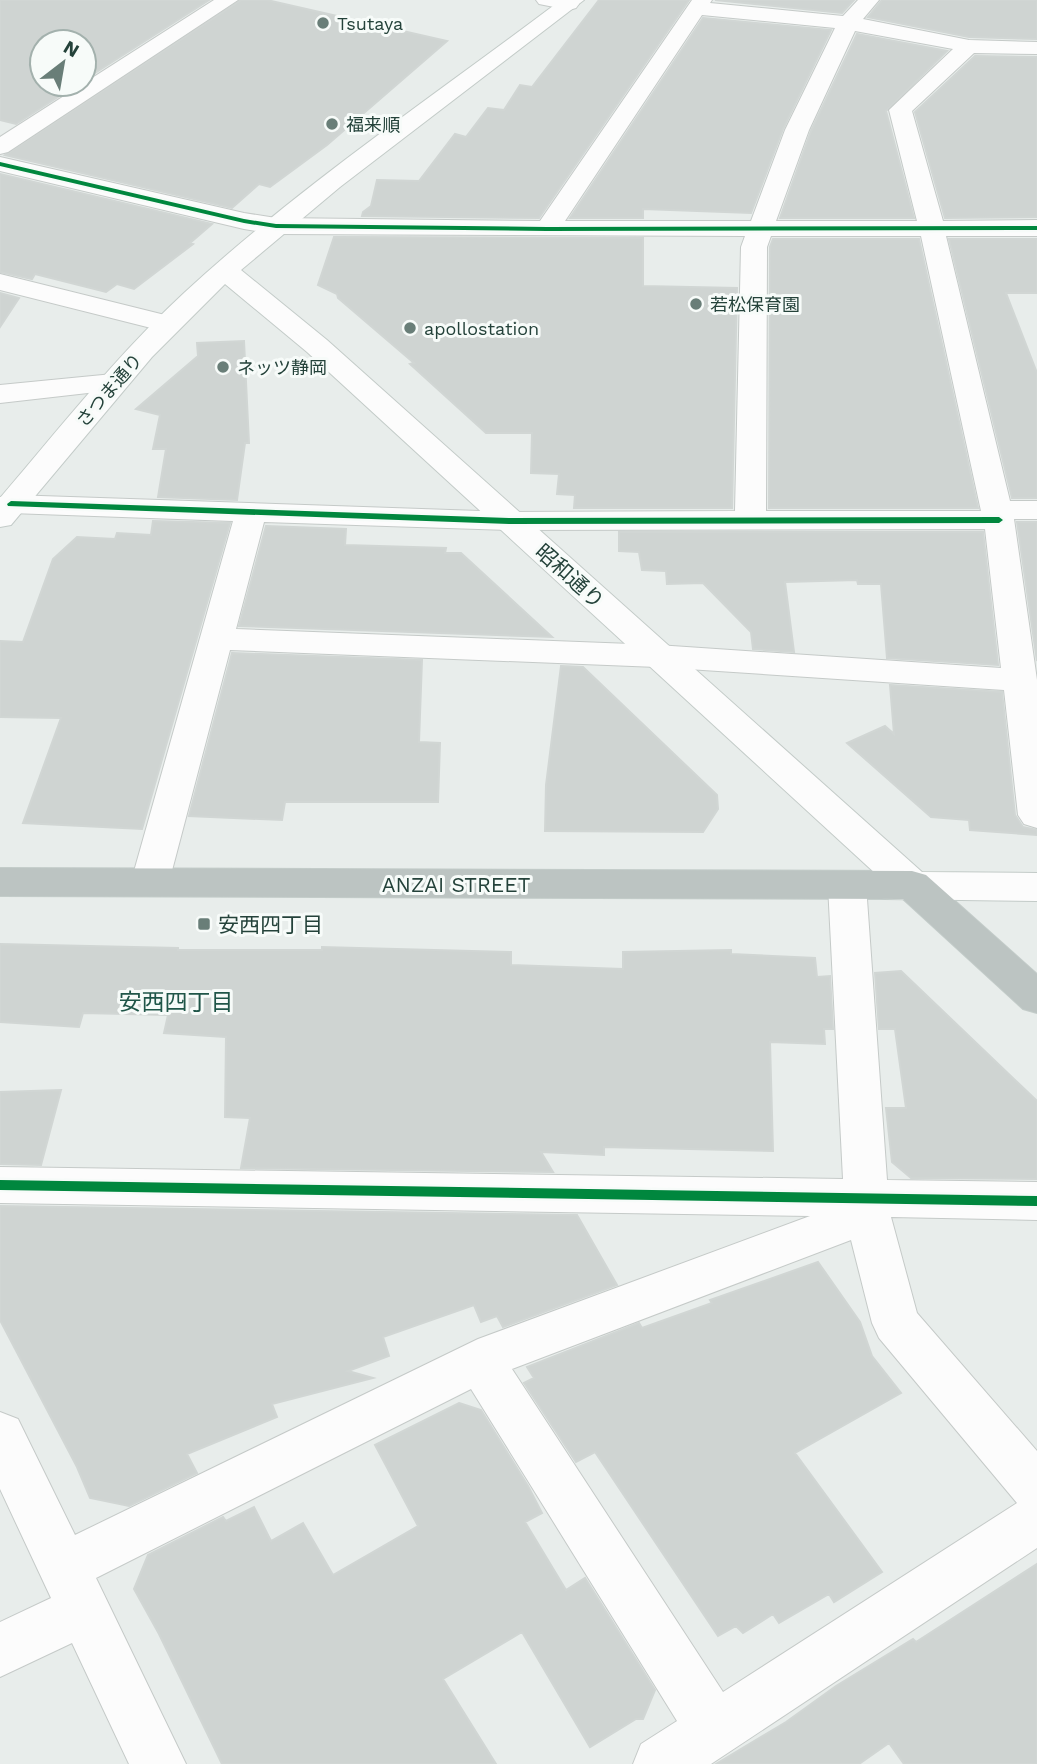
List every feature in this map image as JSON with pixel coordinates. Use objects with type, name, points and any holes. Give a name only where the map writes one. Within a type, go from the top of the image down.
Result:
[{"type":"highway","points":[[912,886],[1037,998]]},
{"type":"street","points":[[0,148],[229,0]]},
{"type":"street","points":[[546,0],[571,2]]},
{"type":"street","points":[[750,521],[754,247],[797,130],[848,23],[869,0]]},
{"type":"street","name":"さつま通り","points":[[6,511],[113,383],[167,324],[225,270],[276,226],[571,2]]},
{"type":"street","points":[[547,229],[699,4],[848,23],[970,46],[1037,48]]},
{"type":"street","points":[[970,46],[900,110],[932,228],[998,515],[1037,815]]},
{"type":"street","points":[[0,164],[244,221],[276,226],[547,229],[1037,228]]},
{"type":"street","name":"昭和通り","points":[[225,270],[317,346],[912,886]]},
{"type":"street","points":[[0,282],[167,324]]},
{"type":"street","points":[[0,394],[113,383]]},
{"type":"street","points":[[6,511],[251,512],[509,520],[750,521],[998,515],[1037,510]]},
{"type":"street","points":[[149,883],[251,512]]},
{"type":"street","points":[[216,639],[657,656],[1020,680]]},
{"type":"street","points":[[0,882],[1037,887]]},
{"type":"street","points":[[847,885],[867,1206],[896,1323],[1037,1488]]},
{"type":"street","points":[[0,1185],[867,1206],[1037,1201]]},
{"type":"street","points":[[0,1650],[73,1589],[480,1361],[867,1206]]},
{"type":"street","points":[[480,1361],[715,1730]]},
{"type":"street","points":[[0,1435],[158,1764]]},
{"type":"street","points":[[661,1764],[1037,1519]]},
{"type":"building","points":[[0,0],[209,0],[98,71],[98,28],[28,28],[28,98],[56,98],[16,124],[0,120]]},
{"type":"building","points":[[241,0],[267,0],[447,41],[327,145],[270,187],[259,184],[232,208],[5,155],[92,98],[98,98],[98,94]]},
{"type":"building","points":[[599,0],[689,0],[539,218],[362,216],[371,206],[377,180],[419,181],[455,134],[466,137],[488,108],[504,110],[520,85],[532,87]]},
{"type":"building","points":[[715,0],[854,0],[842,13]]},
{"type":"building","points":[[882,0],[1037,0],[1037,39],[969,37],[868,17]]},
{"type":"building","points":[[703,18],[831,30],[783,129],[751,213],[643,209],[643,218],[570,218]]},
{"type":"building","points":[[857,34],[947,51],[886,111],[914,218],[780,218],[811,131]]},
{"type":"building","points":[[975,56],[1037,57],[1037,217],[945,218],[915,112]]},
{"type":"building","points":[[0,174],[212,224],[190,243],[193,244],[134,289],[117,284],[106,292],[35,274],[32,279],[0,272]]},
{"type":"building","points":[[334,237],[643,238],[643,286],[737,288],[732,508],[574,508],[575,495],[557,494],[559,474],[531,473],[532,433],[486,433],[410,364],[414,363],[338,298],[337,294],[318,285]]},
{"type":"building","points":[[773,239],[919,239],[978,508],[769,508],[770,247]]},
{"type":"building","points":[[949,239],[1037,239],[1037,293],[1006,293],[1037,373],[1037,498],[1012,498]]},
{"type":"building","points":[[0,293],[19,298],[0,327]]},
{"type":"building","points":[[244,341],[249,443],[245,443],[237,500],[158,497],[166,449],[153,449],[160,415],[136,409],[198,356],[197,343]]},
{"type":"building","points":[[153,521],[230,523],[142,829],[23,823],[61,718],[0,717],[0,641],[23,642],[53,559],[77,537],[115,539],[117,533],[151,535]]},
{"type":"building","points":[[1017,522],[1037,522],[1037,661]]},
{"type":"building","points":[[266,526],[346,529],[345,545],[446,548],[445,553],[461,553],[552,637],[239,626]]},
{"type":"building","points":[[619,532],[983,532],[998,665],[887,658],[881,584],[858,584],[857,580],[785,582],[794,652],[753,649],[751,632],[703,583],[667,584],[666,571],[642,570],[639,552],[619,551]]},
{"type":"building","points":[[232,653],[422,660],[419,742],[440,743],[438,802],[285,802],[282,820],[189,816]]},
{"type":"building","points":[[561,666],[583,667],[717,795],[718,809],[703,832],[545,831],[546,785]]},
{"type":"building","points":[[890,685],[1002,692],[1015,815],[1023,827],[1037,830],[1037,835],[970,830],[969,820],[931,817],[847,743],[885,726],[894,734]]},
{"type":"building","points":[[0,944],[178,950],[322,950],[322,947],[511,952],[511,965],[623,969],[623,952],[731,950],[731,954],[815,958],[817,977],[830,976],[833,1029],[824,1029],[825,1044],[770,1042],[773,1151],[604,1147],[604,1155],[541,1152],[553,1172],[241,1168],[250,1118],[225,1117],[226,1037],[164,1033],[168,1015],[83,1013],[79,1027],[0,1022]]},
{"type":"building","points":[[901,971],[1037,1101],[1037,1179],[911,1178],[892,1162],[886,1108],[906,1108],[895,1029],[879,1029],[875,973]]},
{"type":"building","points":[[61,1090],[41,1165],[0,1164],[0,1092]]},
{"type":"building","points":[[0,1206],[577,1215],[617,1285],[503,1327],[497,1316],[481,1322],[474,1305],[383,1337],[389,1356],[348,1371],[373,1378],[272,1404],[277,1417],[187,1454],[197,1473],[129,1506],[90,1498],[77,1467],[0,1320]]},
{"type":"building","points":[[818,1262],[860,1322],[872,1356],[901,1393],[795,1453],[882,1572],[834,1602],[829,1594],[779,1623],[773,1614],[743,1633],[736,1626],[718,1636],[595,1452],[576,1462],[524,1383],[534,1378],[527,1367],[639,1323],[642,1328],[712,1303],[710,1300]]},
{"type":"building","points":[[459,1403],[481,1410],[528,1486],[542,1513],[525,1522],[566,1590],[585,1578],[655,1690],[643,1719],[636,1719],[590,1747],[522,1632],[443,1679],[496,1764],[222,1764],[159,1634],[134,1589],[148,1555],[223,1517],[226,1521],[254,1507],[271,1541],[303,1523],[333,1575],[418,1526],[375,1445]]},
{"type":"building","points":[[1037,1564],[1037,1764],[904,1764],[889,1743],[859,1764],[716,1764],[786,1722],[836,1686],[913,1639],[916,1642]]},
{"type":"cycle path","points":[[0,164],[244,221],[276,226],[547,229],[1037,228]]},
{"type":"cycle path","points":[[11,504],[509,521],[999,520]]},
{"type":"cycle path","points":[[0,1185],[1037,1201]]},
{"type":"place","name":"Tsutaya","points":[[323,23]]},
{"type":"place","name":"福来順","points":[[332,124]]},
{"type":"place","name":"若松保育園","points":[[696,304]]},
{"type":"place","name":"apollostation","points":[[410,328]]},
{"type":"place","name":"ネッツ静岡","points":[[223,367]]},
{"type":"place","name":"安西四丁目","points":[[204,924]]},
{"type":"district","name":"安西四丁目","points":[[176,1002]]}]
